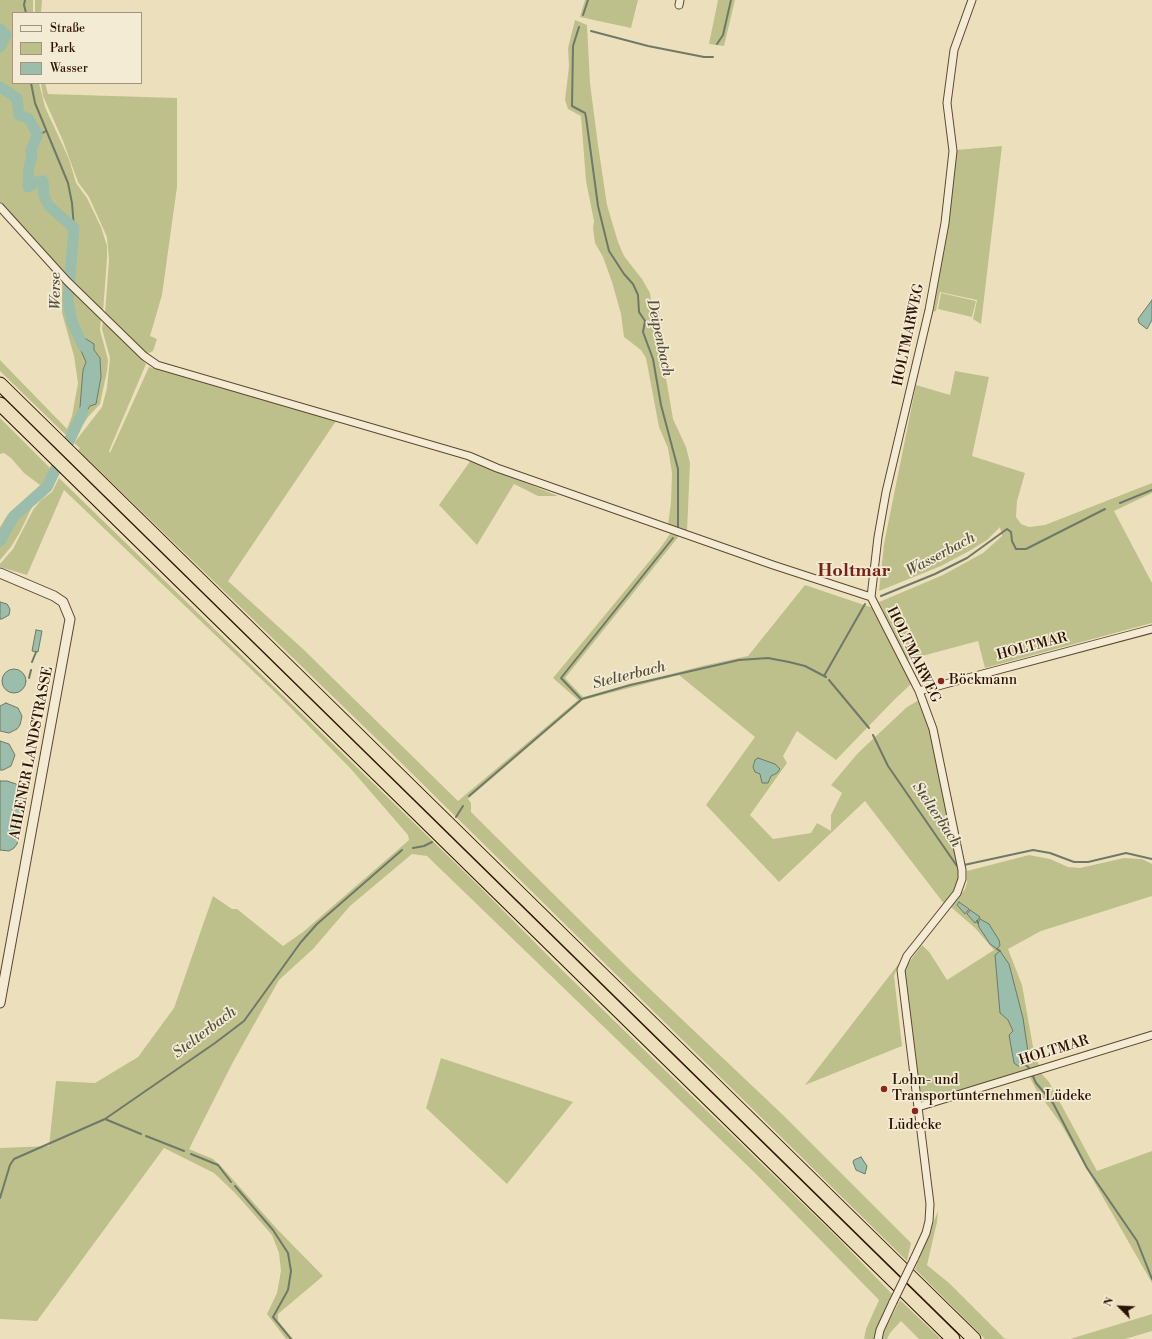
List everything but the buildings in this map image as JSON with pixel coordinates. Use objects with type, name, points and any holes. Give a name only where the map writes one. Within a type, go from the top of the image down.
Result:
[{"type":"highway","points":[[0,384],[974,1339]]},
{"type":"highway","points":[[0,404],[953,1339]]},
{"type":"street","name":"HOLTMARWEG","points":[[878,1339],[880,1330],[926,1233],[930,1204],[900,970],[907,956],[957,893],[962,875],[933,729],[919,691],[870,597],[886,492],[929,310],[945,223],[953,151],[947,103],[954,50],[972,0]]},
{"type":"street","points":[[0,207],[70,283],[144,356],[157,365],[469,456],[497,468],[766,563],[870,597]]},
{"type":"street","name":"AHLENER LANDSTRASSE","points":[[0,572],[54,596],[63,602],[70,619],[0,1003]]},
{"type":"street","name":"HOLTMAR","points":[[919,691],[1152,629]]},
{"type":"street","name":"HOLTMAR","points":[[918,1107],[1152,1035]]},
{"type":"green space","points":[[0,0],[33,0],[33,12],[12,12],[12,84],[39,84],[45,107],[69,159],[76,183],[87,198],[101,227],[107,246],[103,312],[73,283],[0,205]]},
{"type":"green space","points":[[35,0],[42,0],[41,12],[35,12]]},
{"type":"green space","points":[[585,0],[638,0],[631,28],[580,17]]},
{"type":"green space","points":[[718,0],[735,0],[724,46],[709,44]]},
{"type":"green space","points":[[575,20],[587,25],[590,83],[607,205],[618,242],[624,256],[642,279],[650,293],[652,307],[659,311],[664,366],[673,419],[686,447],[690,463],[687,532],[668,525],[671,502],[672,473],[668,448],[659,427],[646,358],[641,350],[624,337],[621,314],[612,282],[603,257],[595,243],[593,228],[594,221],[586,181],[581,116],[568,109],[565,100],[569,66],[568,48]]},
{"type":"green space","points":[[41,84],[45,84],[48,94],[177,98],[177,187],[162,295],[150,336],[157,339],[153,351],[149,353],[145,353],[105,314],[109,260],[107,237],[89,197],[78,182],[63,141],[43,96]]},
{"type":"green space","points":[[1002,146],[981,324],[973,319],[977,300],[940,292],[936,311],[931,312],[950,208],[956,150]]},
{"type":"green space","points":[[62,282],[67,284],[101,318],[100,330],[108,360],[100,404],[88,417],[72,441],[0,371],[0,360],[67,429],[72,416],[78,383],[74,356],[62,313]],"holes":[[[76,332],[100,358],[101,377],[98,393],[79,424],[76,421],[80,407],[83,370],[86,362]]]},
{"type":"green space","points":[[941,293],[976,301],[972,317],[938,309]]},
{"type":"green space","points":[[103,320],[146,364],[109,451],[110,453],[149,367],[336,421],[228,581],[303,649],[458,801],[578,700],[553,678],[661,547],[670,534],[679,536],[565,678],[583,697],[702,666],[748,656],[805,585],[873,608],[911,684],[836,760],[797,731],[783,756],[787,763],[750,815],[773,839],[811,833],[817,823],[831,831],[831,815],[842,793],[831,785],[858,753],[907,707],[919,700],[930,728],[959,870],[957,889],[945,905],[865,801],[779,882],[706,805],[755,737],[679,675],[583,700],[468,799],[471,803],[471,812],[632,972],[783,1115],[911,1243],[907,1261],[383,745],[78,450],[80,448],[74,443],[102,407],[107,388],[110,358],[102,329]]},
{"type":"green space","points":[[955,371],[989,377],[972,456],[1025,473],[1017,501],[1016,517],[1021,524],[1029,527],[1045,525],[1152,483],[1152,493],[1114,511],[1152,583],[1152,623],[985,668],[978,641],[907,660],[879,602],[943,575],[983,553],[1002,536],[1000,527],[987,540],[941,566],[879,591],[884,544],[916,385],[950,395]]},
{"type":"green space","points":[[0,418],[58,476],[50,490],[32,507],[11,547],[0,560],[0,527],[8,514],[40,485],[24,473],[11,458],[4,453],[0,454]]},
{"type":"green space","points":[[471,460],[558,496],[538,496],[514,484],[477,545],[439,505]]},
{"type":"green space","points":[[59,478],[480,887],[563,971],[838,1238],[892,1294],[874,1339],[864,1339],[866,1329],[879,1300],[754,1172],[427,856],[412,854],[350,906],[313,949],[279,980],[233,1062],[189,1149],[213,1159],[220,1165],[278,1230],[323,1276],[278,1314],[278,1321],[293,1339],[286,1339],[267,1314],[277,1293],[281,1271],[279,1253],[272,1235],[235,1193],[214,1173],[164,1148],[37,1321],[0,1319],[0,1148],[49,1146],[56,1081],[95,1083],[138,1057],[174,1008],[213,896],[232,909],[237,909],[283,946],[303,932],[409,840],[408,835],[350,768],[281,698],[64,490],[27,575],[0,567],[0,564],[13,549],[33,510],[41,500],[52,492]]},
{"type":"green space","points":[[1029,855],[1050,859],[1068,867],[1080,868],[1124,858],[1142,859],[1152,864],[1152,896],[1041,931],[1008,949],[1022,985],[1035,1058],[1040,1066],[921,1102],[904,972],[907,965],[922,945],[930,953],[947,980],[994,950],[975,928],[951,907],[965,889],[967,883],[967,871]]},
{"type":"green space","points":[[900,962],[894,976],[902,1046],[805,1085]]},
{"type":"green space","points":[[441,1058],[573,1102],[507,1184],[426,1108]]},
{"type":"green space","points":[[1040,1072],[1049,1082],[1097,1171],[1152,1151],[1152,1283],[1061,1124],[1037,1091],[1028,1074]]},
{"type":"green space","points":[[938,1211],[937,1222],[927,1265],[949,1283],[1005,1339],[985,1339],[915,1269]]},
{"type":"green space","points":[[900,1300],[941,1339],[919,1339],[901,1321],[890,1333],[887,1339],[882,1339],[884,1331]]},
{"type":"green space","points":[[1152,1314],[1152,1331],[1125,1339],[1070,1339]]},
{"type":"water","points":[[1152,300],[1152,320],[1147,329],[1139,323],[1138,319]]},
{"type":"water","points":[[75,332],[94,344],[94,350],[100,358],[101,377],[96,404],[90,406],[77,426],[76,421],[80,407],[83,370],[86,362],[75,337]]},
{"type":"water","points":[[0,602],[7,604],[10,609],[9,615],[2,619],[0,619]]},
{"type":"water","points":[[36,630],[42,631],[38,652],[32,651]]},
{"type":"water","points":[[14,669],[23,672],[26,681],[23,690],[14,693],[5,690],[2,681],[5,672]]},
{"type":"water","points":[[6,703],[18,708],[22,716],[20,725],[17,729],[9,733],[0,731],[0,706]]},
{"type":"water","points":[[0,741],[9,744],[15,755],[11,766],[3,770],[0,770]]},
{"type":"water","points":[[758,758],[775,764],[780,769],[777,773],[771,776],[768,783],[762,783],[760,774],[755,772],[753,767],[755,760]]},
{"type":"water","points":[[0,781],[7,781],[16,784],[24,790],[26,796],[17,844],[9,851],[0,850]]},
{"type":"water","points":[[959,902],[969,909],[965,914],[957,905]]},
{"type":"water","points":[[970,910],[980,917],[975,923],[967,914]]},
{"type":"water","points":[[980,919],[989,924],[999,940],[1000,945],[997,949],[990,944],[979,927],[978,923]]},
{"type":"water","points":[[1000,951],[1009,964],[1023,1018],[1028,1052],[1025,1064],[1018,1066],[1014,1063],[1009,1035],[1013,1031],[1008,1020],[1000,1013],[995,955]]},
{"type":"water","points":[[861,1157],[867,1166],[865,1174],[856,1170],[853,1162]]},
{"type":"waterway","points":[[25,0],[24,5],[26,12]]},
{"type":"waterway","points":[[583,15],[588,0]]},
{"type":"waterway","name":"Deipenbach","points":[[717,44],[723,35],[731,0]]},
{"type":"waterway","name":"Deipenbach","points":[[579,27],[573,46],[572,106],[585,113],[598,206],[609,251],[624,274],[633,284],[638,295],[639,312],[645,321],[643,332],[653,359],[661,405],[678,469],[678,527]]},
{"type":"waterway","name":"Werse","points":[[0,29],[6,35],[0,47]]},
{"type":"waterway","name":"Deipenbach","points":[[591,31],[648,46],[704,57],[713,57]]},
{"type":"waterway","points":[[31,84],[35,103],[68,183],[72,203],[74,228]]},
{"type":"waterway","name":"Werse","points":[[0,87],[17,98],[19,115],[28,118],[37,133],[31,150],[32,156],[29,166],[28,187],[39,181],[43,181],[44,196],[49,206],[74,228],[68,300],[72,322],[83,346]]},
{"type":"waterway","points":[[37,136],[46,131]]},
{"type":"waterway","name":"Werse","points":[[0,541],[14,516],[47,487],[83,412]]},
{"type":"waterway","name":"Wasserbach","points":[[1120,503],[1152,490]]},
{"type":"waterway","name":"Wasserbach","points":[[881,596],[935,574],[967,558],[1007,529],[1011,532],[1012,541],[1016,549],[1026,549],[1105,509]]},
{"type":"waterway","name":"Deipenbach","points":[[581,699],[561,678],[673,538]]},
{"type":"waterway","points":[[824,676],[865,604]]},
{"type":"waterway","points":[[32,662],[36,652]]},
{"type":"waterway","name":"Stelterbach","points":[[469,796],[582,699],[630,685],[739,660],[768,658],[789,662],[805,666],[826,677]]},
{"type":"waterway","points":[[29,678],[31,670]]},
{"type":"waterway","name":"Stelterbach","points":[[829,680],[869,728]]},
{"type":"waterway","name":"Stelterbach","points":[[873,735],[888,766],[957,866]]},
{"type":"waterway","name":"Stelterbach","points":[[456,817],[463,806]]},
{"type":"waterway","name":"Stelterbach","points":[[413,848],[424,846],[432,842]]},
{"type":"waterway","name":"Stelterbach","points":[[0,1198],[10,1165],[14,1159],[105,1119],[215,1043],[244,1021],[301,942],[317,924],[402,850]]},
{"type":"waterway","name":"Stelterbach","points":[[964,865],[1033,850],[1050,853],[1074,862],[1088,862],[1126,853],[1152,859]]},
{"type":"waterway","points":[[1025,1064],[1029,1068]]},
{"type":"waterway","points":[[1032,1074],[1036,1083],[1053,1103],[1087,1168],[1137,1241],[1152,1279]]},
{"type":"waterway","points":[[105,1119],[141,1134]]},
{"type":"waterway","points":[[146,1136],[184,1151]]},
{"type":"waterway","points":[[191,1154],[218,1165],[231,1182]]},
{"type":"waterway","points":[[235,1186],[273,1230],[288,1253],[291,1271],[288,1290],[273,1317],[291,1339]]},
{"type":"place","name":"Böckmann","points":[[941,681]]},
{"type":"place","name":"Lohn- und Transportunternehmen Lüdeke","points":[[884,1089]]},
{"type":"place","name":"Lüdecke","points":[[915,1111]]},
{"type":"district","name":"Holtmar","points":[[854,572]]}]
